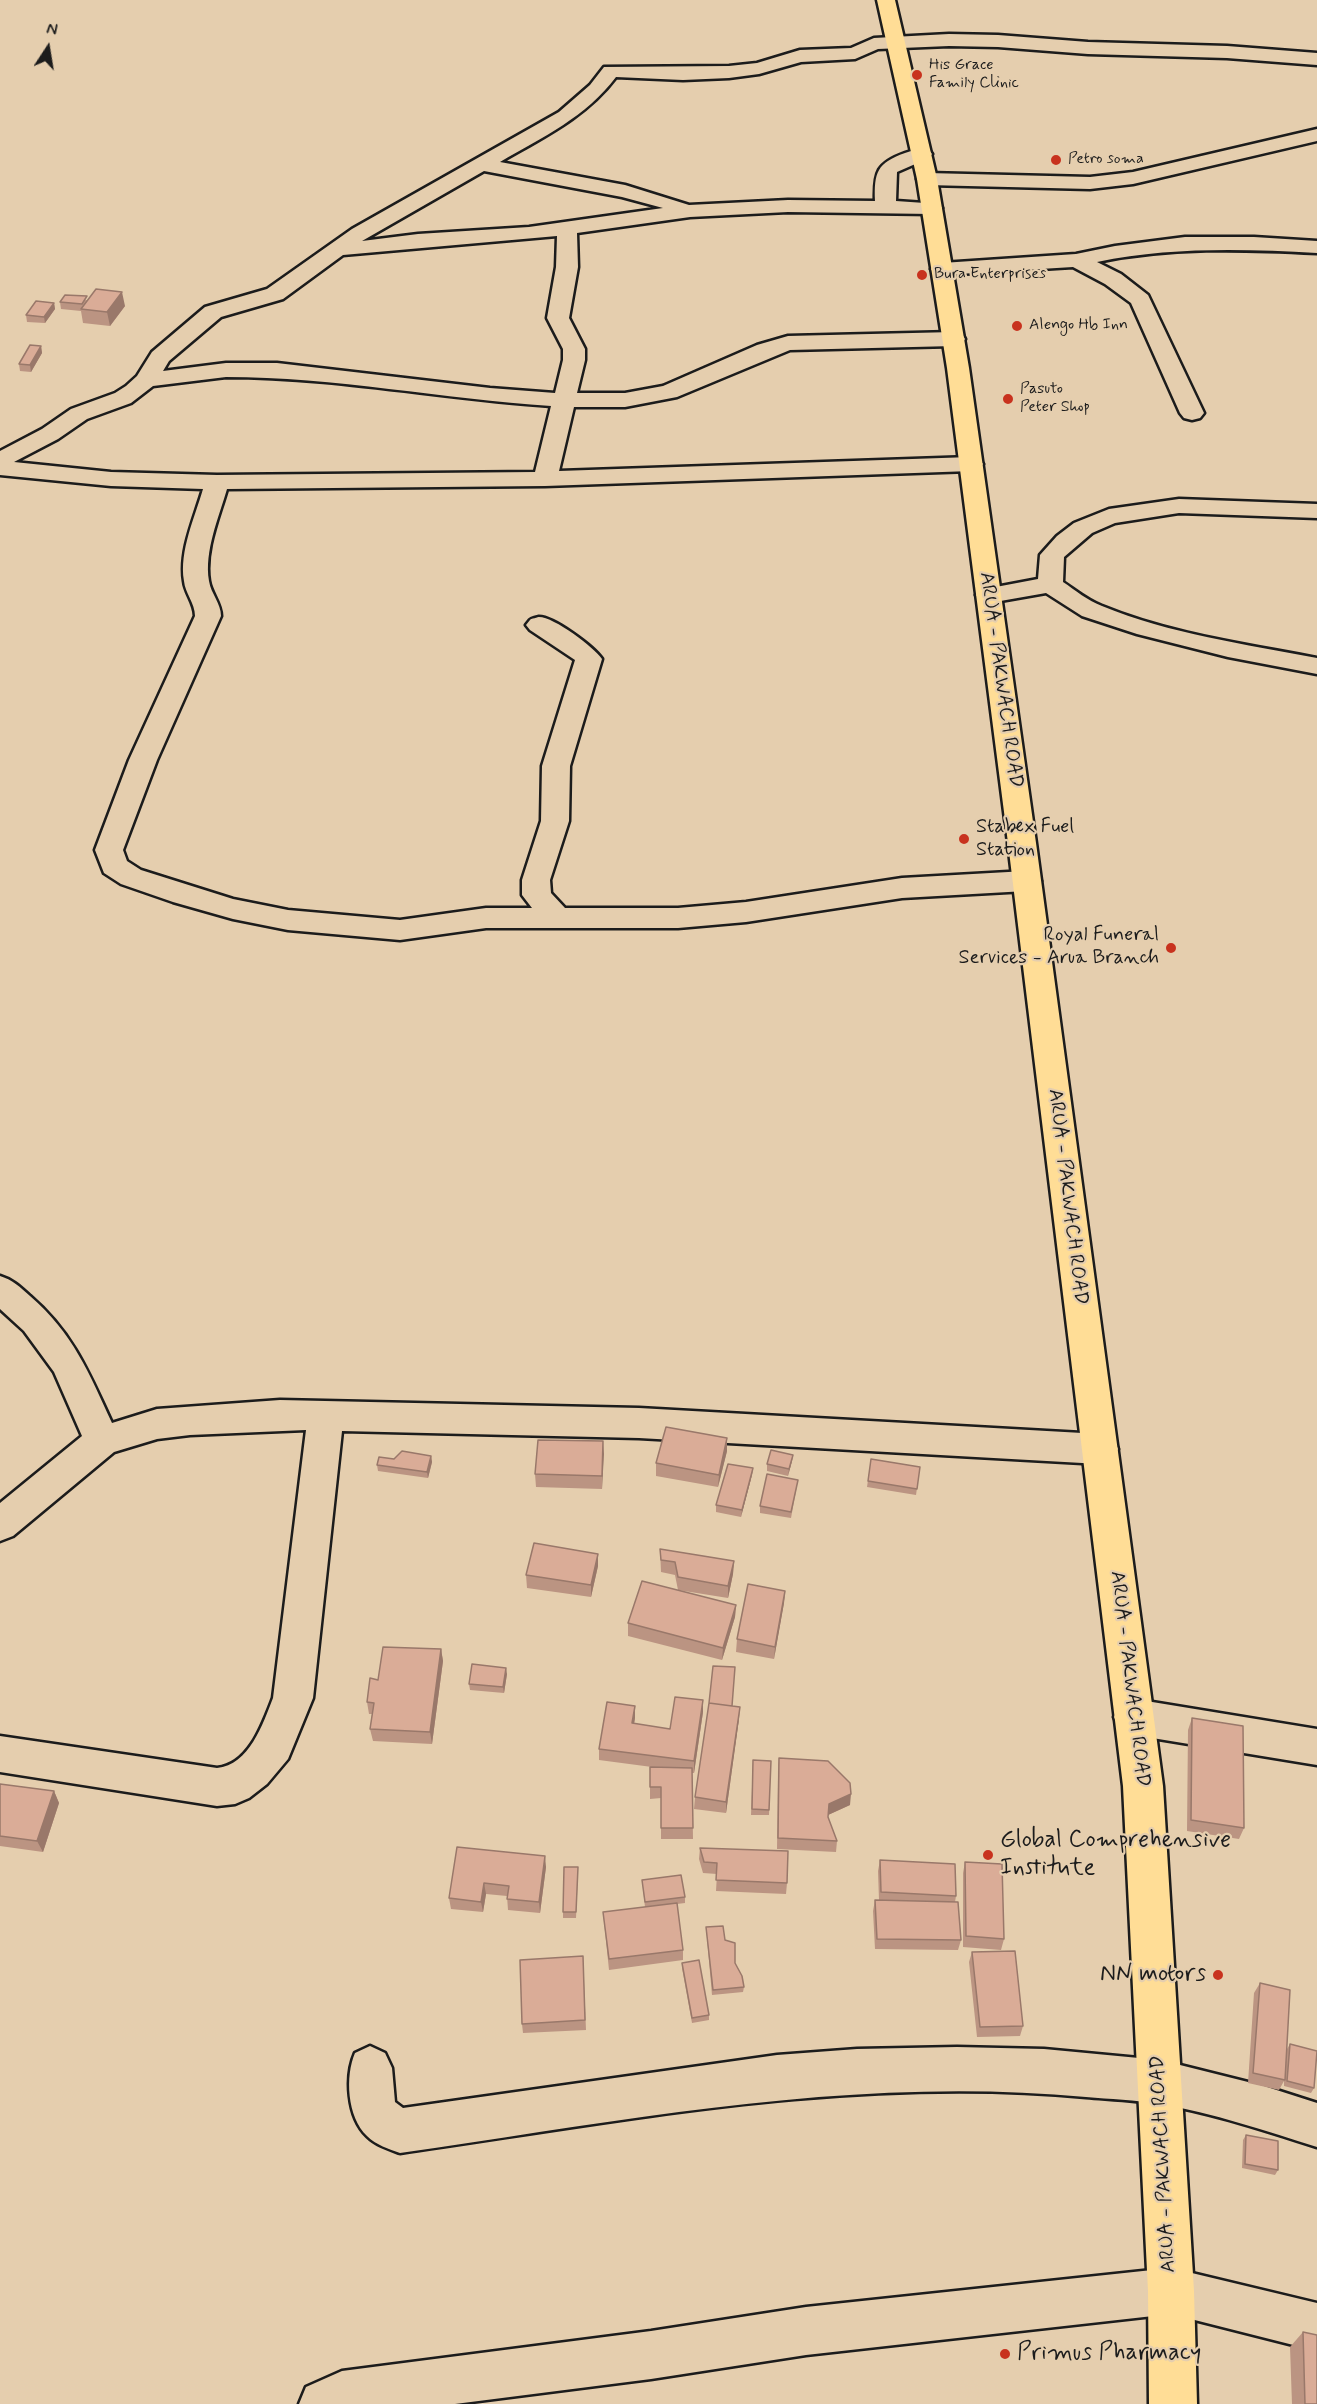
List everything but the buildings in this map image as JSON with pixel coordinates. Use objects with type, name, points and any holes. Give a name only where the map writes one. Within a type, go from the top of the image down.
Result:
[{"type":"main road","name":"ARUA - PAKWACH ROAD","points":[[886,0],[927,180],[954,339],[1143,1786],[1171,2291],[1173,2404]]},
{"type":"street","points":[[0,460],[50,434],[84,411],[123,398],[146,380],[160,357],[209,314],[275,294],[359,233],[566,117],[597,89],[611,70],[684,74],[737,71],[759,68],[795,56],[855,53],[874,44],[998,41],[1088,48],[1227,52],[1317,59]]},
{"type":"street","points":[[886,206],[884,179],[886,171],[894,164],[927,180],[1110,182],[1317,135]]},
{"type":"street","points":[[480,164],[625,191],[690,211]]},
{"type":"street","points":[[334,251],[418,240],[567,228],[690,211],[788,206],[886,206],[927,180]]},
{"type":"street","points":[[545,479],[575,355],[558,318],[567,267],[567,228]]},
{"type":"street","points":[[942,269],[1076,260],[1115,252],[1185,243],[1254,243],[1317,247]]},
{"type":"street","points":[[1076,260],[1113,279],[1140,300],[1192,413]]},
{"type":"street","points":[[146,380],[226,370],[278,370],[490,395],[563,400],[625,400],[669,392],[765,350],[800,342],[954,339]]},
{"type":"street","points":[[0,468],[111,479],[217,482],[545,479],[971,464]]},
{"type":"street","points":[[217,482],[195,574],[200,594],[208,609],[208,616],[143,760],[109,850],[114,866],[131,877],[233,909],[288,920],[400,930],[486,918],[678,918],[746,912],[902,888],[1026,881]]},
{"type":"street","points":[[1050,585],[1052,555],[1083,528],[1109,516],[1179,506],[1317,511]]},
{"type":"street","points":[[989,595],[1050,585],[1091,611],[1146,629],[1228,649],[1317,666]]},
{"type":"street","points":[[539,625],[581,651],[589,659],[556,766],[555,821],[536,880],[537,895],[556,918]]},
{"type":"street","points":[[0,1289],[36,1321],[68,1364],[102,1441]]},
{"type":"street","points":[[0,1525],[102,1441],[172,1422],[280,1415],[639,1423],[1100,1449]]},
{"type":"street","points":[[0,1754],[217,1787],[235,1785],[254,1772],[274,1746],[292,1698],[326,1416]]},
{"type":"street","points":[[1134,1717],[1317,1747]]},
{"type":"street","points":[[370,2068],[374,2108],[392,2128],[400,2131],[777,2077],[857,2071],[1044,2071],[1160,2082],[1264,2108],[1317,2126]]},
{"type":"street","points":[[323,2404],[342,2395],[355,2393],[651,2355],[806,2331],[1171,2291],[1317,2327]]},
{"type":"place","name":"His Grace Family Clinic","points":[[917,75]]},
{"type":"place","name":"Petro soma","points":[[1056,160]]},
{"type":"place","name":"Bura Enterprises","points":[[922,275]]},
{"type":"place","name":"Alengo Hb Inn","points":[[1017,326]]},
{"type":"place","name":"Pasuto Peter Shop","points":[[1008,399]]},
{"type":"place","name":"Stabex Fuel Station","points":[[964,839]]},
{"type":"place","name":"Royal Funeral Services - Arua Branch","points":[[1171,948]]},
{"type":"place","name":"Global Comprehensive Institute","points":[[988,1855]]},
{"type":"place","name":"NN motors","points":[[1218,1975]]},
{"type":"place","name":"Primus Pharmacy","points":[[1005,2354]]}]
